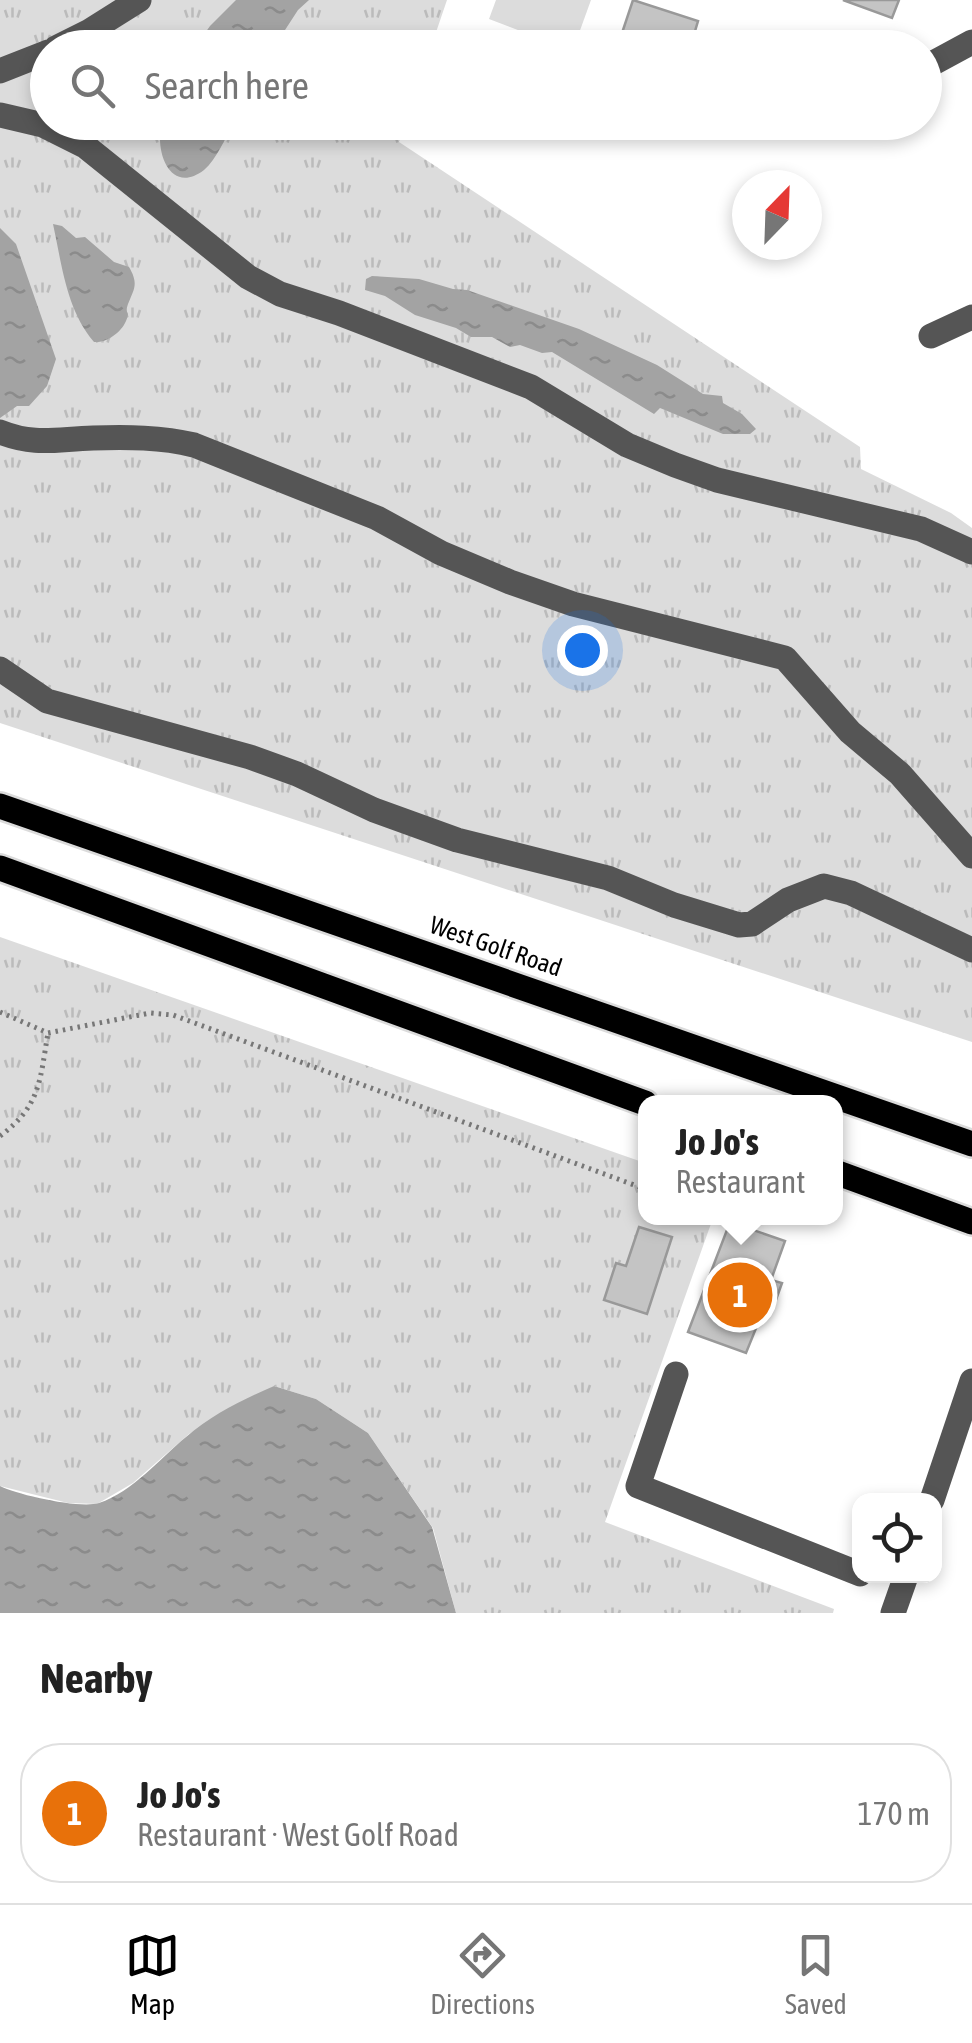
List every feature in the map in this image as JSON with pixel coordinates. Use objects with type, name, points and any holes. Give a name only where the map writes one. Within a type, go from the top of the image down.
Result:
[{"type":"main road","name":"West Golf Road","points":[[0,806],[831,1095]]},
{"type":"main road","points":[[0,868],[638,1100]]},
{"type":"main road","name":"West Golf Road","points":[[843,1099],[972,1144]]},
{"type":"main road","points":[[843,1175],[972,1222]]},
{"type":"street","points":[[91,30],[139,0]]},
{"type":"street","points":[[942,58],[972,42]]},
{"type":"street","points":[[0,71],[30,59]]},
{"type":"street","points":[[0,115],[30,122]]},
{"type":"street","points":[[73,140],[248,277],[280,294],[530,387],[627,445],[689,470],[921,530],[972,552]]},
{"type":"street","points":[[931,336],[972,316]]},
{"type":"street","points":[[4,434],[30,442],[166,439],[194,445],[377,518],[456,560],[510,582],[573,604],[784,658],[850,732],[900,774],[972,856]]},
{"type":"street","points":[[0,669],[26,689],[59,706],[250,756],[374,810],[457,840],[608,878],[674,905],[739,925],[752,924],[788,900],[824,886],[851,893],[972,950]]},
{"type":"street","points":[[676,1374],[638,1486],[852,1570]]},
{"type":"street","points":[[934,1493],[972,1381]]},
{"type":"path","points":[[0,1012],[48,1033],[150,1013],[173,1015],[638,1186]]},
{"type":"path","points":[[0,1136],[18,1124],[38,1092],[48,1033]]},
{"type":"green space","points":[[0,0],[447,0],[437,30],[30,30],[30,140],[400,140],[860,447],[861,469],[951,513],[972,528],[972,1042],[0,723]]},
{"type":"green space","points":[[496,0],[591,0],[580,30],[518,30],[489,19]]},
{"type":"green space","points":[[0,937],[638,1161],[638,1225],[711,1225],[605,1522],[834,1609],[833,1613],[456,1613],[433,1528],[368,1433],[316,1399],[274,1386],[189,1434],[133,1483],[97,1504],[68,1503],[0,1486]]},
{"type":"water","points":[[236,0],[309,0],[285,30],[207,30]]},
{"type":"water","points":[[160,140],[225,140],[204,170],[182,178],[167,167]]},
{"type":"water","points":[[53,224],[76,238],[85,237],[132,273],[134,286],[127,317],[121,329],[108,339],[94,342],[77,315],[66,286]]},
{"type":"water","points":[[0,228],[16,244],[56,359],[47,386],[29,406],[17,406],[0,418]]},
{"type":"water","points":[[366,279],[419,279],[467,290],[579,329],[657,365],[703,394],[722,396],[723,403],[742,414],[756,429],[750,434],[723,434],[660,408],[654,414],[552,352],[542,353],[520,345],[510,347],[492,337],[471,337],[415,315],[385,296],[365,290]]},
{"type":"water","points":[[274,1386],[316,1399],[368,1433],[432,1527],[456,1613],[0,1613],[0,1486],[49,1500],[99,1503],[135,1483],[207,1421]]},
{"type":"building","points":[[633,0],[698,21],[695,30],[623,30]]},
{"type":"building","points":[[843,0],[899,0],[892,18]]},
{"type":"building","points":[[729,1225],[785,1241],[771,1280],[782,1283],[773,1308],[765,1306],[746,1353],[688,1332]]},
{"type":"building","points":[[639,1227],[672,1237],[647,1314],[604,1300],[616,1263],[626,1266]]},
{"type":"place","name":"Jo Jo's","points":[[740,1295]]}]
